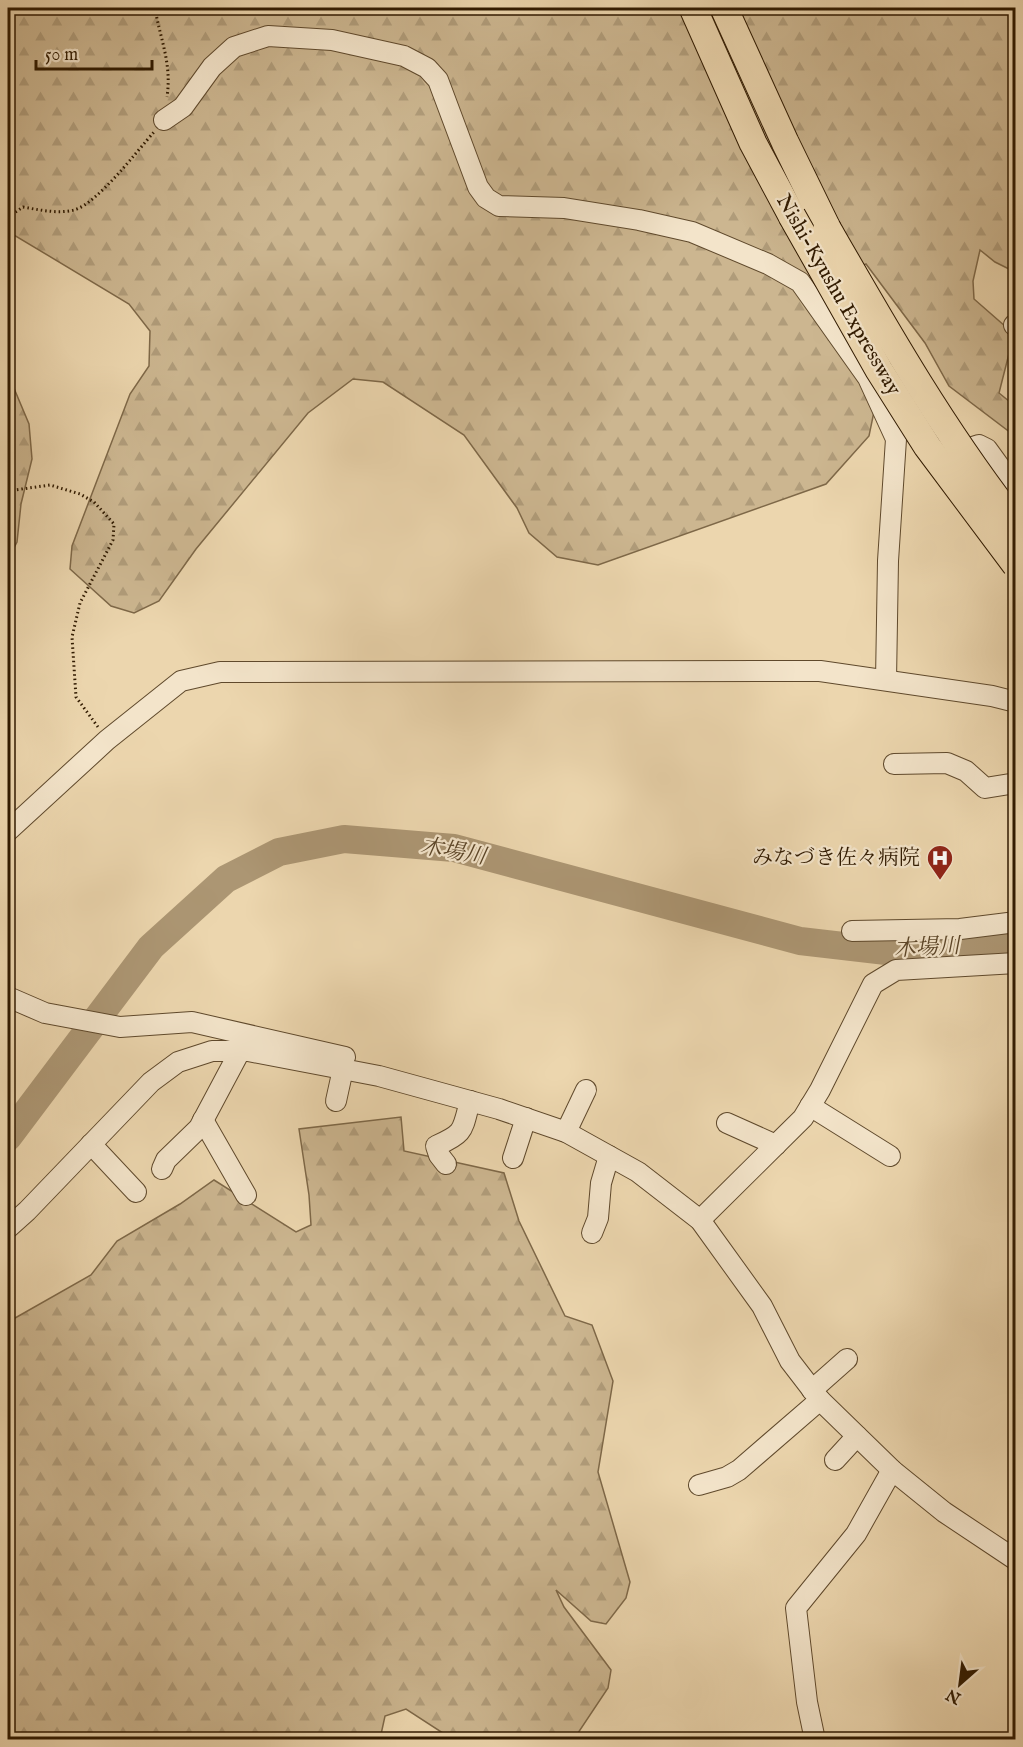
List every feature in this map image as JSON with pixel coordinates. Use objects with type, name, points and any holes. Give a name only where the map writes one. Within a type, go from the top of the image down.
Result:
[{"type":"highway","name":"Nishi-Kyushu Expressway","points":[[693,8],[753,143],[879,370],[927,446],[1016,565]]},
{"type":"highway","name":"Nishi-Kyushu Expressway","points":[[724,8],[785,142],[828,228],[904,363],[1016,524]]},
{"type":"street","points":[[164,120],[183,107],[212,67],[234,47],[268,36],[332,40],[404,56],[427,68],[438,80],[478,187],[486,198],[499,206],[564,208],[639,220],[692,232],[768,264],[800,282],[868,378],[896,439],[888,561],[886,680]]},
{"type":"street","points":[[890,428],[908,442],[927,462],[979,445],[987,449],[1016,489]]},
{"type":"street","points":[[8,831],[107,740],[181,681],[220,672],[820,671],[992,696],[1016,702]]},
{"type":"street","points":[[894,764],[947,763],[966,771],[985,788],[1016,783]]},
{"type":"street","points":[[852,931],[960,929],[1016,921]]},
{"type":"street","points":[[700,1220],[803,1118],[873,984],[896,970],[1016,963]]},
{"type":"street","points":[[8,996],[45,1013],[120,1027],[192,1022],[345,1057],[379,1076]]},
{"type":"street","points":[[8,1228],[151,1082],[178,1062],[212,1051],[248,1051],[379,1076],[526,1118],[566,1132],[638,1172],[700,1220],[762,1306],[790,1361],[816,1395],[892,1470],[944,1512],[1016,1560]]},
{"type":"street","points":[[162,1169],[166,1160],[199,1128],[240,1051]]},
{"type":"street","points":[[336,1101],[343,1069]]},
{"type":"street","points":[[566,1132],[586,1090]]},
{"type":"street","points":[[446,1164],[436,1146],[451,1139],[462,1130],[470,1101]]},
{"type":"street","points":[[810,1106],[890,1156]]},
{"type":"street","points":[[513,1158],[526,1118]]},
{"type":"street","points":[[203,1120],[246,1195]]},
{"type":"street","points":[[727,1123],[776,1145]]},
{"type":"street","points":[[91,1144],[136,1192]]},
{"type":"street","points":[[592,1233],[598,1218],[601,1183],[609,1156]]},
{"type":"street","points":[[699,1485],[727,1477],[739,1470],[816,1395],[847,1359]]},
{"type":"street","points":[[835,1460],[857,1436]]},
{"type":"street","points":[[816,1740],[807,1702],[796,1608],[856,1534],[892,1470]]},
{"type":"path","points":[[8,217],[23,207],[57,212],[76,210],[100,192],[164,120],[169,87],[166,51],[155,8]]},
{"type":"path","points":[[8,491],[50,485],[80,494],[94,502],[114,524],[113,540],[80,603],[72,637],[76,697],[107,740]]},
{"type":"green space","points":[[8,8],[1015,8],[1015,272],[995,262],[980,250],[973,281],[974,299],[1014,334],[999,393],[1015,406],[1015,436],[949,386],[925,343],[866,264],[803,291],[876,402],[869,436],[826,484],[598,565],[557,557],[529,533],[517,508],[464,435],[383,382],[353,379],[308,413],[196,549],[159,601],[134,613],[111,606],[70,569],[72,546],[130,394],[149,366],[150,331],[129,304],[14,235],[8,236]]},
{"type":"green space","points":[[8,374],[29,424],[32,459],[21,504],[17,542],[8,559]]},
{"type":"green space","points":[[401,1117],[404,1151],[504,1173],[519,1221],[565,1316],[592,1325],[613,1381],[598,1472],[630,1582],[626,1598],[606,1624],[591,1621],[556,1590],[564,1607],[611,1670],[608,1688],[574,1739],[452,1739],[406,1709],[385,1716],[380,1739],[17,1739],[8,1724],[8,1322],[91,1275],[117,1241],[180,1204],[214,1180],[296,1232],[311,1225],[299,1129]]},
{"type":"waterway","name":"木場川","points":[[8,1137],[151,947],[226,879],[279,852],[344,839],[454,848],[800,941],[895,952],[1016,943]]},
{"type":"place","name":"みなづき佐々病院","points":[[940,881]]}]
